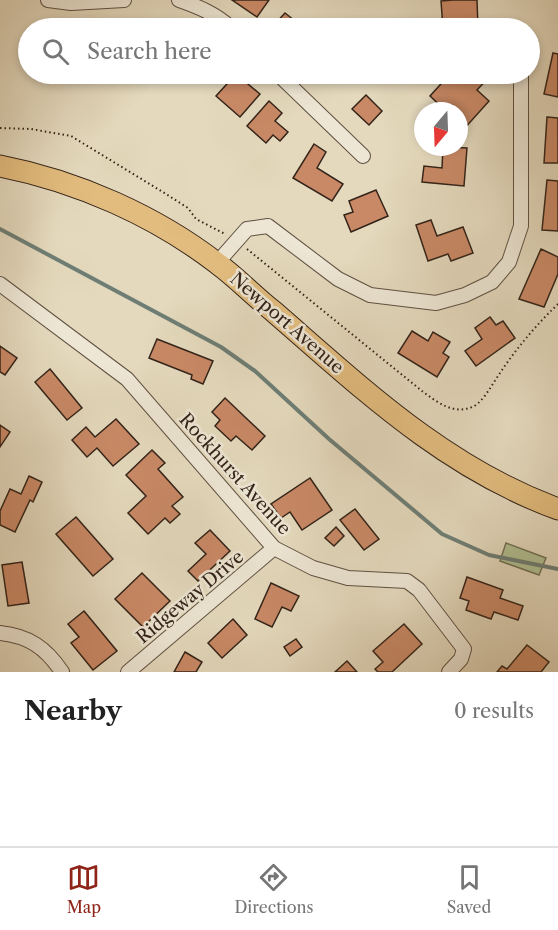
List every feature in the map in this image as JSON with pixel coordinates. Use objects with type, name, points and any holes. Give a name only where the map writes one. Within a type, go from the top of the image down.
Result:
[{"type":"main road","name":"Newport Avenue","points":[[0,166],[56,182],[118,204],[171,233],[217,263],[430,443],[480,474],[528,498],[558,509]]},
{"type":"street","points":[[48,0],[71,3],[124,0]]},
{"type":"street","points":[[179,0],[201,7],[220,18]]},
{"type":"street","points":[[288,84],[363,156]]},
{"type":"street","points":[[217,263],[234,241],[247,229],[268,226],[339,279],[369,294],[436,303],[465,295],[492,282],[509,262],[521,226],[521,84]]},
{"type":"street","name":"Rockhurst Avenue","points":[[0,284],[127,379],[274,548],[313,568],[348,578],[407,581],[420,590],[464,649],[461,659],[449,672]]},
{"type":"street","name":"Ridgeway Drive","points":[[128,672],[274,548]]},
{"type":"street","points":[[0,633],[21,636],[34,642],[47,651],[62,672]]},
{"type":"path","points":[[0,128],[31,129],[71,136],[166,194],[188,208],[196,219],[250,250],[441,405],[458,410],[474,407],[511,356],[558,304]]},
{"type":"green space","points":[[506,543],[546,558],[539,575],[500,561]]},
{"type":"building","points":[[232,0],[269,0],[257,17]]},
{"type":"building","points":[[477,0],[478,18],[442,18],[441,1]]},
{"type":"building","points":[[285,13],[291,18],[280,18]]},
{"type":"building","points":[[553,53],[558,54],[558,97],[544,94]]},
{"type":"building","points":[[227,84],[248,84],[260,94],[240,117],[216,96]]},
{"type":"building","points":[[441,84],[483,84],[477,90],[489,101],[468,125],[468,102],[436,102],[430,96]]},
{"type":"building","points":[[366,95],[382,111],[369,125],[352,109]]},
{"type":"building","points":[[269,101],[282,113],[275,121],[288,132],[280,141],[273,135],[266,143],[247,126]]},
{"type":"building","points":[[547,117],[558,118],[558,163],[544,163]]},
{"type":"building","points":[[314,144],[326,152],[317,168],[343,184],[332,201],[293,178]]},
{"type":"building","points":[[443,156],[466,156],[464,186],[422,182],[424,166],[442,168]]},
{"type":"building","points":[[547,180],[558,181],[558,231],[542,230]]},
{"type":"building","points":[[376,190],[388,216],[351,232],[344,215],[353,212],[349,201]]},
{"type":"building","points":[[431,220],[437,236],[463,227],[473,253],[451,261],[448,254],[428,261],[416,225]]},
{"type":"building","points":[[541,249],[558,257],[558,274],[544,307],[519,299]]},
{"type":"building","points":[[490,317],[496,325],[503,321],[515,338],[476,366],[465,351],[482,339],[475,328]]},
{"type":"building","points":[[412,331],[428,341],[433,332],[450,342],[443,353],[449,357],[437,377],[398,353]]},
{"type":"building","points":[[157,339],[213,361],[203,384],[191,379],[192,375],[149,358]]},
{"type":"building","points":[[0,346],[17,358],[5,375],[0,372]]},
{"type":"building","points":[[50,369],[82,408],[67,420],[35,382]]},
{"type":"building","points":[[225,398],[265,436],[252,450],[236,436],[231,441],[215,426],[220,420],[212,412]]},
{"type":"building","points":[[116,419],[139,444],[113,466],[97,448],[87,457],[72,440],[86,427],[95,437]]},
{"type":"building","points":[[0,425],[10,432],[0,447]]},
{"type":"building","points":[[152,450],[165,463],[158,469],[183,497],[172,506],[180,514],[170,523],[165,518],[148,534],[128,513],[146,496],[126,475]]},
{"type":"building","points":[[29,476],[42,482],[33,502],[30,500],[15,532],[0,525],[0,511],[10,489],[21,494]]},
{"type":"building","points":[[310,478],[332,510],[302,530],[290,512],[281,518],[271,504]]},
{"type":"building","points":[[355,509],[379,539],[364,550],[340,520]]},
{"type":"building","points":[[76,517],[113,559],[93,576],[56,534]]},
{"type":"building","points":[[336,527],[344,536],[334,546],[325,538]]},
{"type":"building","points":[[210,530],[230,551],[198,581],[188,571],[206,554],[195,543]]},
{"type":"building","points":[[22,562],[29,603],[8,606],[2,565]]},
{"type":"building","points":[[142,573],[170,601],[143,627],[115,599]]},
{"type":"building","points":[[467,577],[503,590],[500,598],[523,606],[518,620],[494,612],[491,619],[466,610],[469,601],[460,598]]},
{"type":"building","points":[[271,583],[299,596],[291,611],[282,607],[272,627],[255,619]]},
{"type":"building","points":[[84,611],[117,651],[93,670],[71,643],[79,637],[68,624]]},
{"type":"building","points":[[233,619],[247,635],[222,658],[208,643]]},
{"type":"building","points":[[404,624],[422,644],[392,672],[378,672],[375,669],[383,662],[373,651]]},
{"type":"building","points":[[296,639],[302,647],[290,656],[284,647]]},
{"type":"building","points":[[527,645],[549,662],[541,672],[497,672],[502,666],[507,669]]},
{"type":"building","points":[[185,652],[202,662],[196,672],[174,672]]},
{"type":"building","points":[[347,661],[357,672],[335,672]]},
{"type":"waterway","points":[[0,229],[221,347],[255,371],[329,439],[442,534],[489,555],[558,569]]}]
